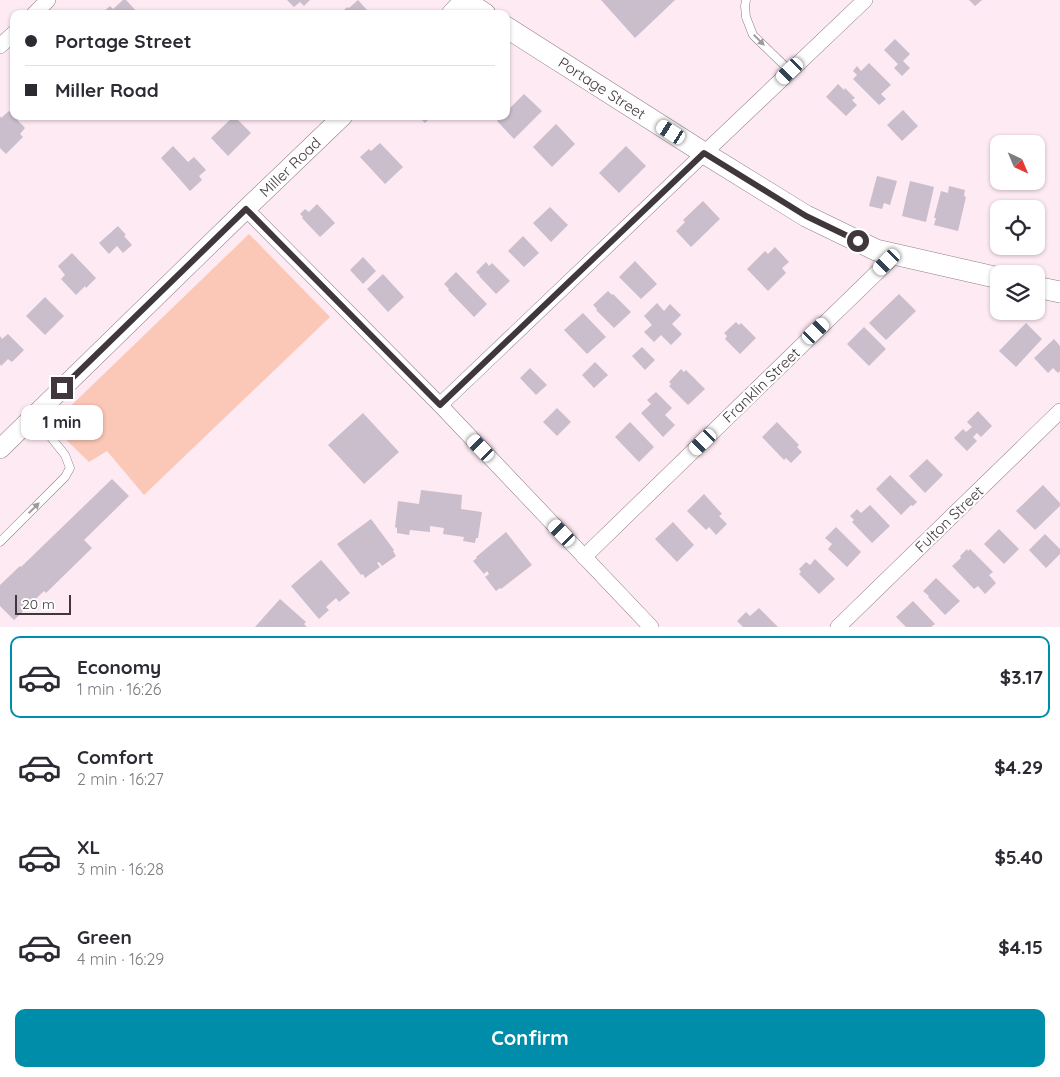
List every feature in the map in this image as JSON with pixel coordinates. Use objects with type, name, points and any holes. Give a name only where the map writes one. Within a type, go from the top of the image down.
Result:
[{"type":"main road","points":[[464,0],[479,10]]},
{"type":"main road","name":"Portage Street","points":[[510,30],[806,216],[876,250],[990,276]]},
{"type":"main road","points":[[1045,289],[1060,292]]},
{"type":"street","points":[[38,10],[48,0]]},
{"type":"street","points":[[454,10],[464,0]]},
{"type":"street","points":[[440,405],[865,0]]},
{"type":"street","points":[[0,46],[10,37]]},
{"type":"street","name":"Miller Road","points":[[0,449],[339,120]]},
{"type":"street","points":[[246,209],[440,405],[651,627]]},
{"type":"street","name":"Franklin Street","points":[[584,556],[895,255]]},
{"type":"street","name":"Fulton Street","points":[[838,627],[1060,411]]},
{"type":"lane","points":[[746,0],[746,17],[753,35],[790,71]]},
{"type":"lane","points":[[0,542],[65,476],[70,468],[66,455],[34,416]]},
{"type":"shaded area","points":[[249,234],[330,317],[144,495],[107,451],[89,462],[51,425]]},
{"type":"building","points":[[123,0],[126,0],[135,10],[106,10],[110,6],[113,9]]},
{"type":"building","points":[[287,0],[310,0],[304,6],[300,2],[294,7]]},
{"type":"building","points":[[358,0],[367,10],[344,10],[347,7],[349,8]]},
{"type":"building","points":[[601,0],[675,0],[635,38]]},
{"type":"building","points":[[969,0],[982,0],[975,6]]},
{"type":"building","points":[[895,39],[910,54],[903,61],[910,68],[902,76],[894,68],[898,64],[884,50]]},
{"type":"building","points":[[869,63],[891,85],[881,94],[886,99],[879,105],[853,79],[857,75],[853,71],[857,66],[861,71]]},
{"type":"building","points":[[838,84],[855,98],[852,100],[857,105],[846,116],[826,97]]},
{"type":"building","points":[[524,94],[542,111],[514,139],[497,121],[510,120],[510,108]]},
{"type":"building","points":[[903,110],[918,126],[902,141],[887,125]]},
{"type":"building","points":[[9,111],[10,120],[17,120],[25,128],[20,134],[23,137],[6,154],[0,148],[0,116],[1,118]]},
{"type":"building","points":[[230,120],[238,120],[251,133],[228,156],[211,138]]},
{"type":"building","points":[[556,124],[575,144],[552,167],[533,147]]},
{"type":"building","points":[[380,143],[403,167],[385,184],[360,157]]},
{"type":"building","points":[[173,146],[188,162],[194,157],[206,170],[199,176],[202,180],[190,191],[161,158]]},
{"type":"building","points":[[626,146],[646,166],[619,193],[599,173]]},
{"type":"building","points":[[877,176],[897,181],[890,205],[884,203],[882,209],[869,206]]},
{"type":"building","points":[[910,181],[934,187],[926,222],[902,216]]},
{"type":"building","points":[[949,186],[965,190],[964,196],[966,197],[958,231],[934,225],[941,191],[948,193]]},
{"type":"building","points":[[703,201],[720,219],[691,247],[676,231],[685,222],[683,220]]},
{"type":"building","points":[[317,204],[335,223],[320,237],[300,214],[305,209],[309,212]]},
{"type":"building","points":[[550,207],[568,225],[551,242],[533,223]]},
{"type":"building","points":[[118,226],[132,245],[123,253],[117,246],[109,254],[99,243]]},
{"type":"building","points":[[523,236],[539,253],[524,267],[508,251]]},
{"type":"building","points":[[775,247],[789,262],[782,268],[786,273],[768,291],[747,269],[765,251],[768,254]]},
{"type":"building","points":[[72,253],[96,278],[76,295],[61,279],[65,275],[58,266]]},
{"type":"building","points":[[363,257],[376,271],[363,284],[350,270]]},
{"type":"building","points":[[635,261],[657,284],[641,299],[619,277]]},
{"type":"building","points":[[486,262],[489,266],[492,263],[510,281],[496,294],[476,272]]},
{"type":"building","points":[[456,272],[487,304],[474,317],[444,284]]},
{"type":"building","points":[[383,274],[404,297],[388,312],[367,289]]},
{"type":"building","points":[[608,291],[631,312],[614,328],[593,305]]},
{"type":"building","points":[[899,294],[916,311],[886,340],[869,323]]},
{"type":"building","points":[[45,297],[64,316],[45,335],[26,316]]},
{"type":"building","points":[[657,303],[664,311],[670,304],[681,315],[672,324],[682,334],[671,345],[661,335],[654,342],[644,332],[652,325],[644,316]]},
{"type":"building","points":[[583,313],[606,337],[587,354],[564,330]]},
{"type":"building","points":[[736,322],[739,325],[741,323],[756,338],[740,354],[725,339],[727,336],[724,333]]},
{"type":"building","points":[[1026,323],[1042,339],[1016,367],[999,351]]},
{"type":"building","points":[[864,327],[886,349],[869,366],[847,344]]},
{"type":"building","points":[[8,334],[24,350],[12,362],[8,359],[1,366],[0,336],[2,339]]},
{"type":"building","points":[[1054,339],[1060,346],[1060,371],[1058,373],[1053,368],[1048,373],[1034,358]]},
{"type":"building","points":[[642,347],[655,360],[645,370],[632,356]]},
{"type":"building","points":[[595,362],[608,375],[594,388],[582,375]]},
{"type":"building","points":[[530,368],[547,385],[536,395],[520,378]]},
{"type":"building","points":[[681,369],[684,372],[686,370],[705,389],[688,405],[669,386],[671,384],[669,382]]},
{"type":"building","points":[[656,392],[672,408],[665,415],[675,425],[663,437],[641,413],[651,404],[647,400]]},
{"type":"building","points":[[557,408],[571,422],[557,436],[543,422]]},
{"type":"building","points":[[978,411],[992,426],[981,437],[977,433],[973,437],[977,441],[967,451],[954,438],[963,429],[966,432],[972,427],[967,422]]},
{"type":"building","points":[[363,413],[399,452],[364,484],[328,445]]},
{"type":"building","points":[[630,422],[654,447],[639,462],[615,437]]},
{"type":"building","points":[[777,422],[799,445],[797,447],[802,452],[791,463],[786,458],[784,460],[762,437]]},
{"type":"building","points":[[927,459],[943,475],[925,493],[909,476]]},
{"type":"building","points":[[890,475],[917,502],[901,515],[876,489]]},
{"type":"building","points":[[112,479],[129,496],[84,540],[92,548],[46,593],[44,591],[14,620],[0,606],[0,585]]},
{"type":"building","points":[[1043,485],[1060,503],[1060,506],[1035,530],[1016,511]]},
{"type":"building","points":[[421,490],[462,495],[461,509],[482,512],[478,538],[476,538],[475,543],[463,541],[464,537],[443,534],[444,528],[430,526],[430,532],[410,530],[409,535],[397,533],[397,528],[395,527],[398,501],[419,504]]},
{"type":"building","points":[[704,494],[722,514],[719,516],[727,524],[716,535],[709,527],[706,530],[687,511]]},
{"type":"building","points":[[870,505],[890,526],[872,543],[852,522],[854,520],[850,516],[857,509],[861,513]]},
{"type":"building","points":[[371,519],[394,550],[396,556],[382,566],[379,562],[377,563],[380,567],[365,578],[337,544]]},
{"type":"building","points":[[673,522],[694,545],[677,562],[655,539]]},
{"type":"building","points":[[836,527],[861,552],[847,567],[828,549],[832,544],[825,538]]},
{"type":"building","points":[[999,529],[1019,549],[1004,564],[984,544]]},
{"type":"building","points":[[506,532],[532,565],[496,591],[485,577],[489,574],[487,571],[484,574],[473,561]]},
{"type":"building","points":[[1045,534],[1060,549],[1060,554],[1046,568],[1029,550]]},
{"type":"building","points":[[967,549],[968,551],[970,549],[993,572],[989,575],[996,583],[985,594],[978,586],[974,589],[952,566]]},
{"type":"building","points":[[815,559],[835,579],[819,594],[799,574],[801,572],[799,569],[806,562],[810,565]]},
{"type":"building","points":[[321,560],[350,593],[339,602],[336,598],[326,607],[329,610],[319,619],[291,586]]},
{"type":"building","points":[[936,578],[960,601],[945,615],[923,591]]},
{"type":"building","points":[[280,599],[306,622],[304,624],[307,627],[255,627]]},
{"type":"building","points":[[913,601],[935,624],[931,627],[906,627],[896,617]]},
{"type":"building","points":[[759,608],[778,627],[743,627],[737,621],[746,612],[750,616]]},
{"type":"route","points":[[62,388],[246,209],[440,405],[704,153],[806,216],[858,241]]}]
